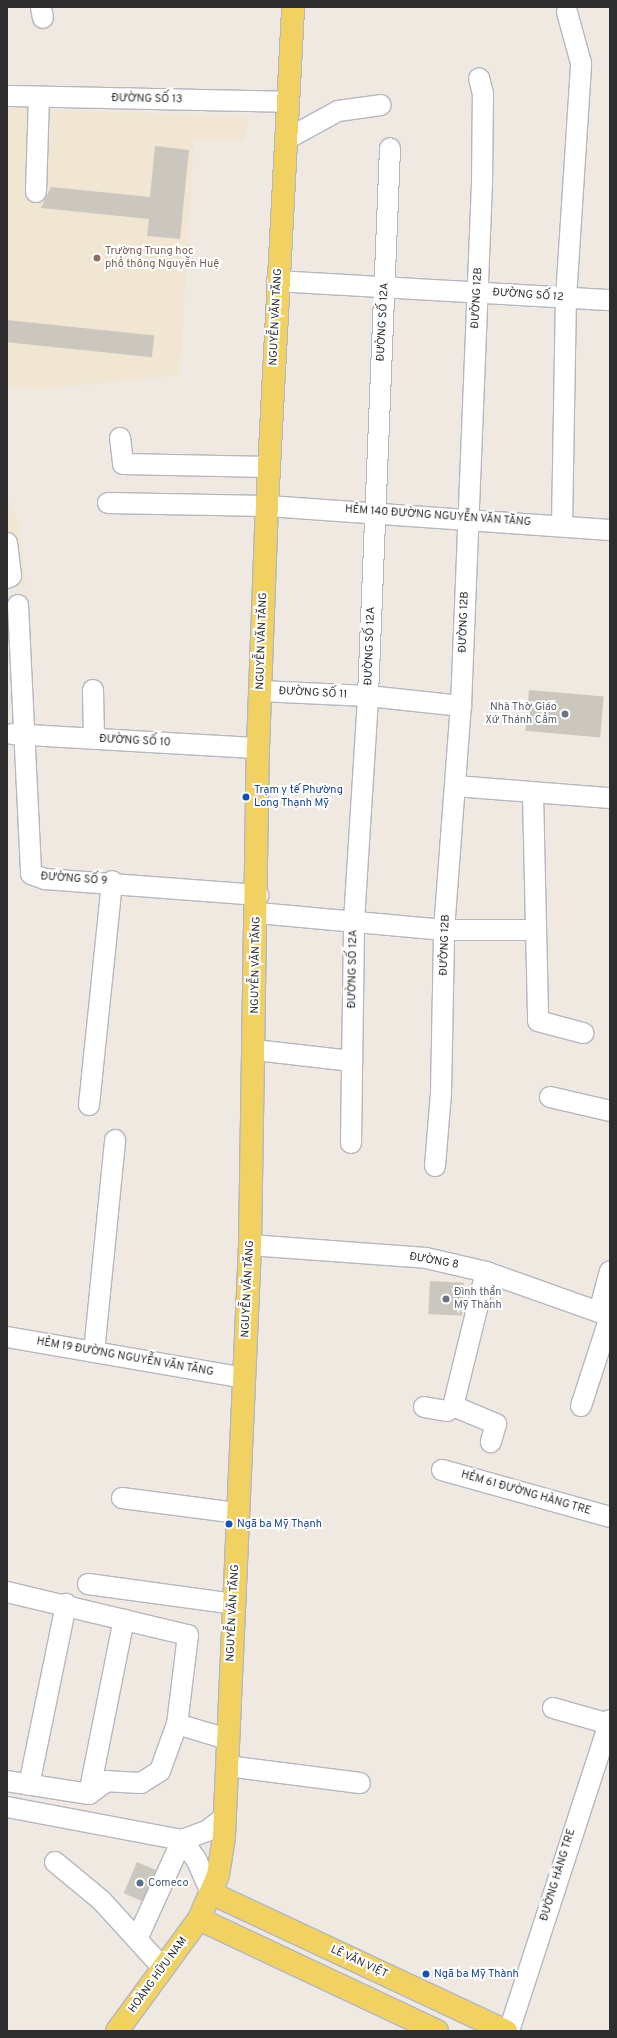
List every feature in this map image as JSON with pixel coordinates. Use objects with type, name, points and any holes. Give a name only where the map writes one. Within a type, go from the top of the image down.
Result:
[{"type":"main road","name":"NGUYỄN VĂN TĂNG","points":[[199,1919],[211,1893],[222,1853],[227,1766],[250,1245],[258,904],[258,748],[266,506],[293,7]]},
{"type":"main road","name":"LÊ VĂN VIỆT","points":[[211,1893],[506,2031]]},
{"type":"main road","name":"HOÀNG HỮU NAM","points":[[117,2031],[164,1969],[199,1919]]},
{"type":"main road","points":[[199,1919],[437,2031]]},
{"type":"street","points":[[562,525],[566,298],[581,63],[567,12]]},
{"type":"street","name":"ĐƯỜNG 12B","points":[[435,1166],[441,1093],[444,930],[461,706],[483,94],[479,78]]},
{"type":"street","name":"ĐƯỜNG SỐ 13","points":[[7,96],[287,102]]},
{"type":"street","points":[[36,192],[39,97]]},
{"type":"street","points":[[285,140],[338,111],[381,105]]},
{"type":"street","name":"ĐƯỜNG SỐ 12A","points":[[351,1143],[354,921],[368,696],[374,511],[390,148]]},
{"type":"street","name":"ĐƯỜNG SỐ 12","points":[[277,281],[384,288],[477,291],[610,300]]},
{"type":"street","points":[[120,438],[123,464],[268,468]]},
{"type":"street","name":"HẺM 140 ĐƯỜNG NGUYỄN VĂN TĂNG","points":[[108,503],[266,506],[374,511],[610,530]]},
{"type":"street","points":[[7,543],[11,576],[7,578]]},
{"type":"street","points":[[18,605],[18,734]]},
{"type":"street","points":[[93,690],[94,738]]},
{"type":"street","name":"ĐƯỜNG SỐ 11","points":[[260,691],[368,696],[461,706]]},
{"type":"street","name":"ĐƯỜNG SỐ 10","points":[[18,734],[258,748]]},
{"type":"street","name":"ĐƯỜNG SỐ 9","points":[[18,734],[31,874],[46,879],[112,881],[354,921],[444,930],[534,930]]},
{"type":"street","points":[[456,786],[533,794],[610,798]]},
{"type":"street","points":[[533,794],[534,930],[538,1021],[583,1033]]},
{"type":"street","points":[[90,1105],[112,881]]},
{"type":"street","points":[[255,1050],[352,1061]]},
{"type":"street","points":[[550,1097],[610,1112]]},
{"type":"street","points":[[94,1352],[115,1140]]},
{"type":"street","name":"ĐƯỜNG 8","points":[[250,1245],[426,1258],[486,1272],[606,1315]]},
{"type":"street","points":[[581,1406],[606,1315],[610,1271]]},
{"type":"street","points":[[424,1407],[447,1411],[454,1406],[486,1272]]},
{"type":"street","name":"HẺM 19 ĐƯỜNG NGUYỄN VĂN TĂNG","points":[[7,1337],[244,1378]]},
{"type":"street","points":[[454,1406],[496,1424],[490,1442]]},
{"type":"street","name":"HẺM 61 ĐƯỜNG HÀNG TRE","points":[[442,1470],[610,1517]]},
{"type":"street","points":[[122,1498],[238,1513]]},
{"type":"street","points":[[88,1584],[234,1604]]},
{"type":"street","points":[[7,1592],[66,1604],[188,1635],[177,1724],[160,1771],[141,1783],[107,1781],[89,1794],[7,1781]]},
{"type":"street","points":[[29,1785],[66,1604]]},
{"type":"street","points":[[89,1794],[124,1619]]},
{"type":"street","points":[[553,1708],[609,1726]]},
{"type":"street","points":[[177,1724],[227,1739]]},
{"type":"street","name":"ĐƯỜNG HÀNG TRE","points":[[509,2031],[609,1726]]},
{"type":"street","points":[[227,1766],[360,1783]]},
{"type":"street","points":[[7,1807],[182,1840],[207,1831],[224,1817]]},
{"type":"street","points":[[182,1840],[196,1859],[211,1893]]},
{"type":"street","points":[[138,1937],[182,1840]]},
{"type":"street","points":[[55,1862],[101,1900],[138,1937],[164,1969]]},
{"type":"shaded area","name":"Trường Trung học phổ thông Nguyễn Huệ","points":[[7,108],[248,117],[244,140],[194,139],[180,375],[45,389],[7,386]]},
{"type":"shaded area","points":[[7,498],[20,529],[25,587],[7,589]]},
{"type":"building","points":[[155,146],[189,150],[180,239],[147,236],[149,219],[41,208],[51,187],[150,197]]},
{"type":"building","points":[[7,320],[154,335],[152,357],[7,342]]},
{"type":"building","name":"Nhà Thờ Giáo Xứ Thánh Cẩm","points":[[529,690],[604,697],[600,737],[525,731]]},
{"type":"building","name":"Đình thần Mỹ Thành","points":[[430,1281],[464,1283],[462,1316],[428,1314]]},
{"type":"building","name":"Comeco","points":[[137,1862],[156,1870],[143,1902],[124,1893]]},
{"type":"place","name":"Trường Trung học phổ thông Nguyễn Huệ","points":[[97,258]]},
{"type":"place","name":"Nhà Thờ Giáo Xứ Thánh Cẩm","points":[[565,714]]},
{"type":"place","name":"Trạm y tế Phường Long Thạnh Mỹ","points":[[246,797]]},
{"type":"place","name":"Đình thần Mỹ Thành","points":[[446,1299]]},
{"type":"place","name":"Ngã ba Mỹ Thạnh","points":[[229,1524]]},
{"type":"place","name":"Comeco","points":[[140,1883]]},
{"type":"place","name":"Ngã ba Mỹ Thành","points":[[426,1974]]}]
